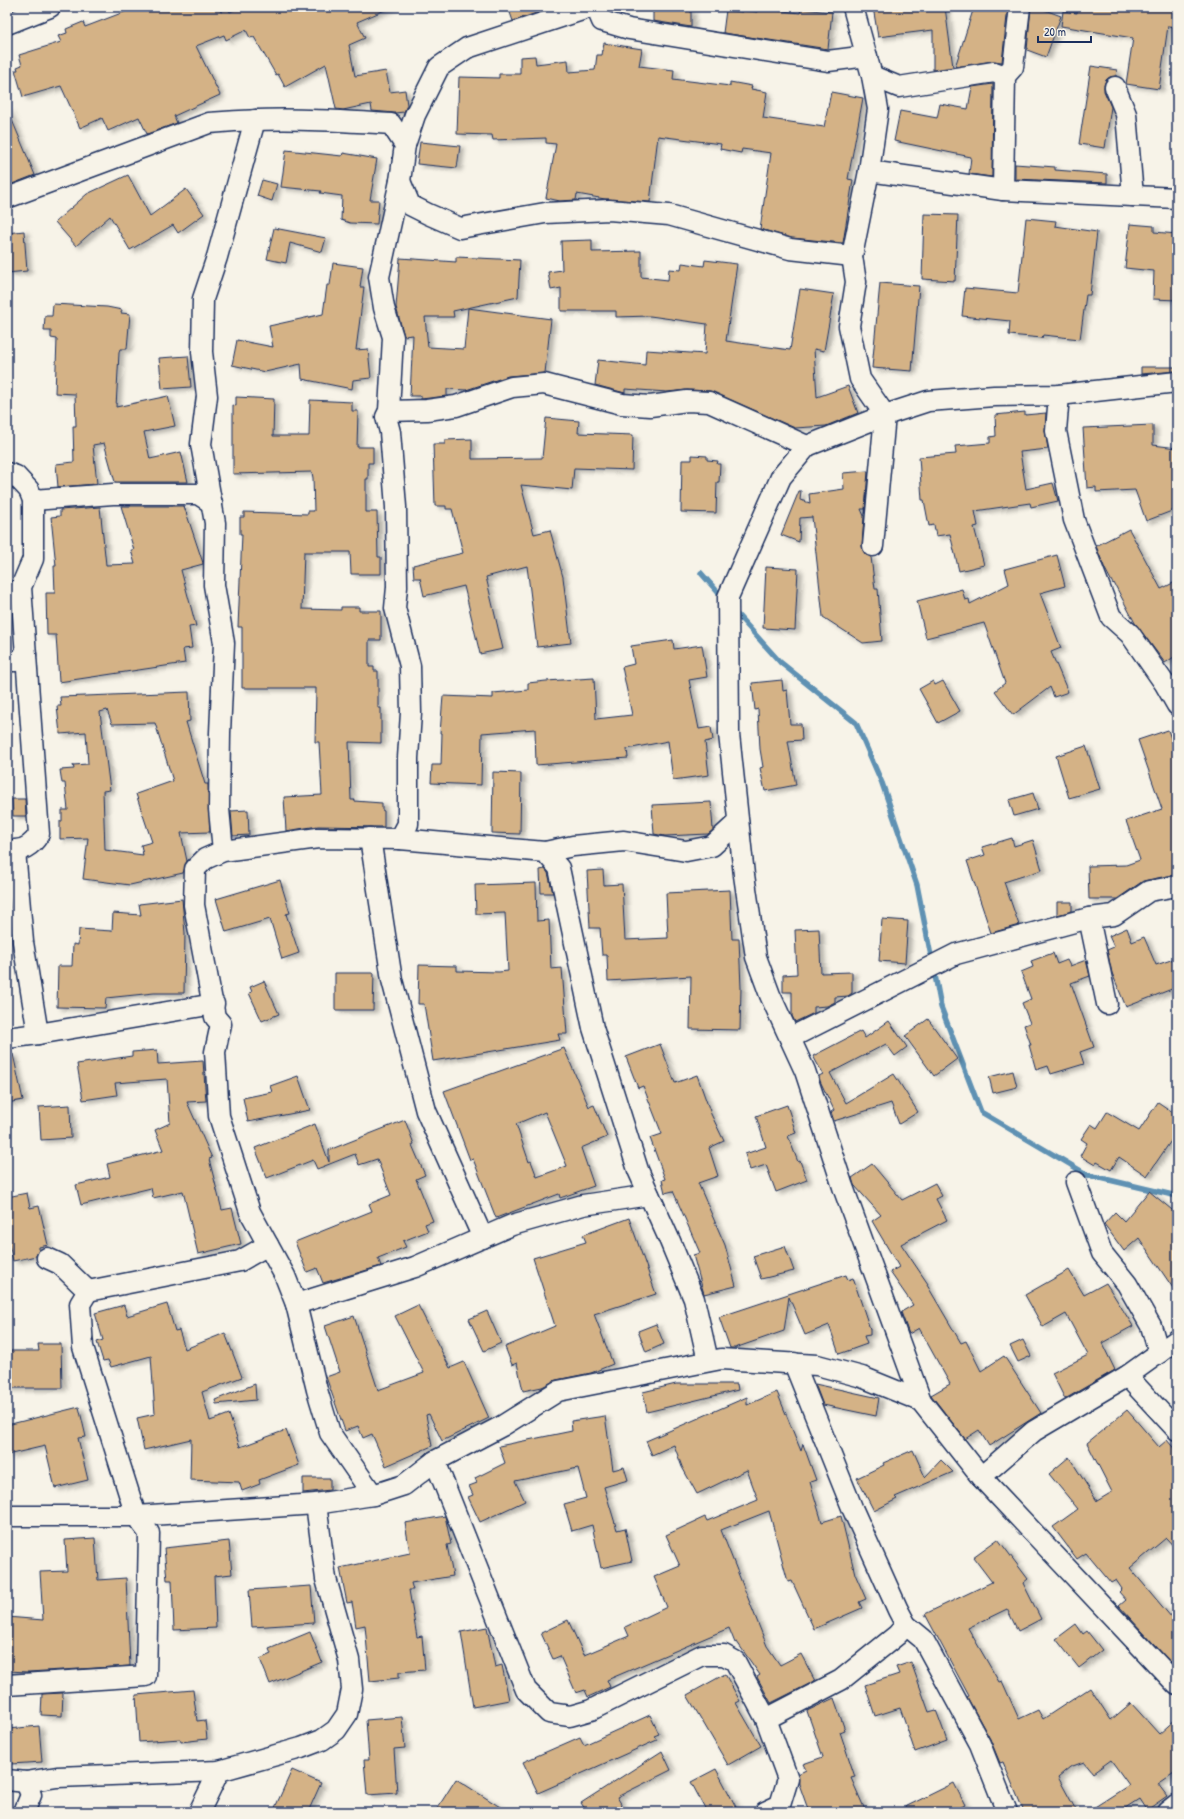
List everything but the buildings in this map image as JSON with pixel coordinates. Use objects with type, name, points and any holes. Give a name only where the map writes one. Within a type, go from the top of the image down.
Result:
[{"type":"street","points":[[7,24],[50,7]]},
{"type":"street","points":[[400,839],[408,824],[408,758],[411,713],[410,666],[395,608],[397,587],[396,507],[390,432],[386,417],[389,411],[393,337],[384,308],[379,278],[400,181],[405,145],[415,115],[439,67],[467,48],[591,7]]},
{"type":"street","points":[[596,7],[602,21],[629,29],[828,61],[867,56]]},
{"type":"street","points":[[853,7],[872,76],[878,109],[869,171],[852,256],[856,282],[849,326],[860,379],[885,415],[873,546]]},
{"type":"street","points":[[1003,190],[1005,76],[1013,67],[1020,7]]},
{"type":"street","points":[[872,76],[898,87],[994,72],[1005,76]]},
{"type":"street","points":[[1115,87],[1126,114],[1133,196]]},
{"type":"street","points":[[7,198],[209,123],[255,120],[312,119],[391,124],[405,145]]},
{"type":"street","points":[[223,851],[219,809],[220,733],[224,643],[214,585],[215,523],[201,444],[207,396],[202,352],[203,299],[217,257],[255,120]]},
{"type":"street","points":[[869,171],[1003,190],[1177,198]]},
{"type":"street","points":[[400,181],[410,204],[428,214],[460,228],[545,213],[609,210],[669,216],[790,249],[852,256]]},
{"type":"street","points":[[1177,382],[1059,395],[994,396],[928,401],[885,415],[807,446],[781,477],[728,597],[729,734],[744,875],[756,957],[770,995],[805,1071],[843,1187],[921,1401],[981,1477],[1177,1685]]},
{"type":"street","points":[[389,411],[427,410],[456,406],[512,387],[544,384],[622,404],[650,406],[687,401],[709,402],[807,446]]},
{"type":"street","points":[[1059,395],[1056,431],[1074,520],[1111,617],[1130,634],[1165,684],[1177,705]]},
{"type":"street","points":[[7,473],[16,476],[28,490],[33,500],[33,559],[22,587],[39,834],[33,844],[11,850],[23,942],[38,1034]]},
{"type":"street","points":[[33,500],[113,494],[198,494],[212,503]]},
{"type":"street","points":[[7,661],[16,661],[26,655]]},
{"type":"street","points":[[373,1495],[330,1433],[317,1390],[296,1304],[285,1276],[250,1212],[219,1116],[215,1052],[221,1024],[215,1017],[214,1004],[194,905],[195,869],[205,859],[223,851],[318,838],[400,839],[545,852],[573,846],[624,841],[686,851],[712,846],[738,822]]},
{"type":"street","points":[[370,838],[392,980],[426,1111],[483,1238]]},
{"type":"street","points":[[545,852],[559,868],[593,1028],[638,1170],[694,1300],[708,1361]]},
{"type":"street","points":[[790,1038],[956,954],[1089,918],[1114,916],[1149,891],[1177,886]]},
{"type":"street","points":[[1089,918],[1108,1004]]},
{"type":"street","points":[[7,1038],[214,1004]]},
{"type":"street","points":[[1076,1182],[1102,1253],[1127,1284],[1151,1326],[1159,1353]]},
{"type":"street","points":[[296,1304],[415,1267],[512,1225],[582,1205],[649,1195]]},
{"type":"street","points":[[7,1685],[146,1676],[149,1533],[136,1516],[83,1347],[80,1304],[88,1291],[240,1261],[268,1245]]},
{"type":"street","points":[[47,1258],[60,1264],[88,1291]]},
{"type":"street","points":[[981,1477],[1034,1431],[1127,1376],[1177,1340]]},
{"type":"street","points":[[7,1516],[136,1516],[316,1504],[373,1495],[404,1485],[435,1461],[502,1426],[558,1391],[721,1359],[817,1365],[862,1376],[921,1401]]},
{"type":"street","points":[[794,1363],[853,1510],[906,1625],[923,1639],[973,1730],[1007,1812]]},
{"type":"street","points":[[1127,1376],[1177,1430]]},
{"type":"street","points":[[435,1461],[526,1690],[549,1713],[570,1716],[591,1710],[702,1655],[724,1655],[735,1661],[766,1719],[788,1779],[780,1805],[765,1812]]},
{"type":"street","points":[[16,1781],[57,1777],[219,1771],[301,1748],[322,1740],[336,1730],[347,1714],[352,1689],[349,1660],[326,1579],[316,1504]]},
{"type":"street","points":[[766,1719],[841,1680],[897,1635],[906,1625]]},
{"type":"street","points":[[199,1812],[219,1771]]},
{"type":"street","points":[[16,1781],[31,1795],[24,1812]]},
{"type":"street","points":[[1167,1812],[1177,1804]]},
{"type":"waterway","points":[[701,573],[723,598]]},
{"type":"waterway","points":[[734,611],[780,662],[856,723],[882,783],[917,885],[932,961]]},
{"type":"waterway","points":[[934,970],[941,1007],[981,1112],[1088,1175],[1177,1196]]}]
